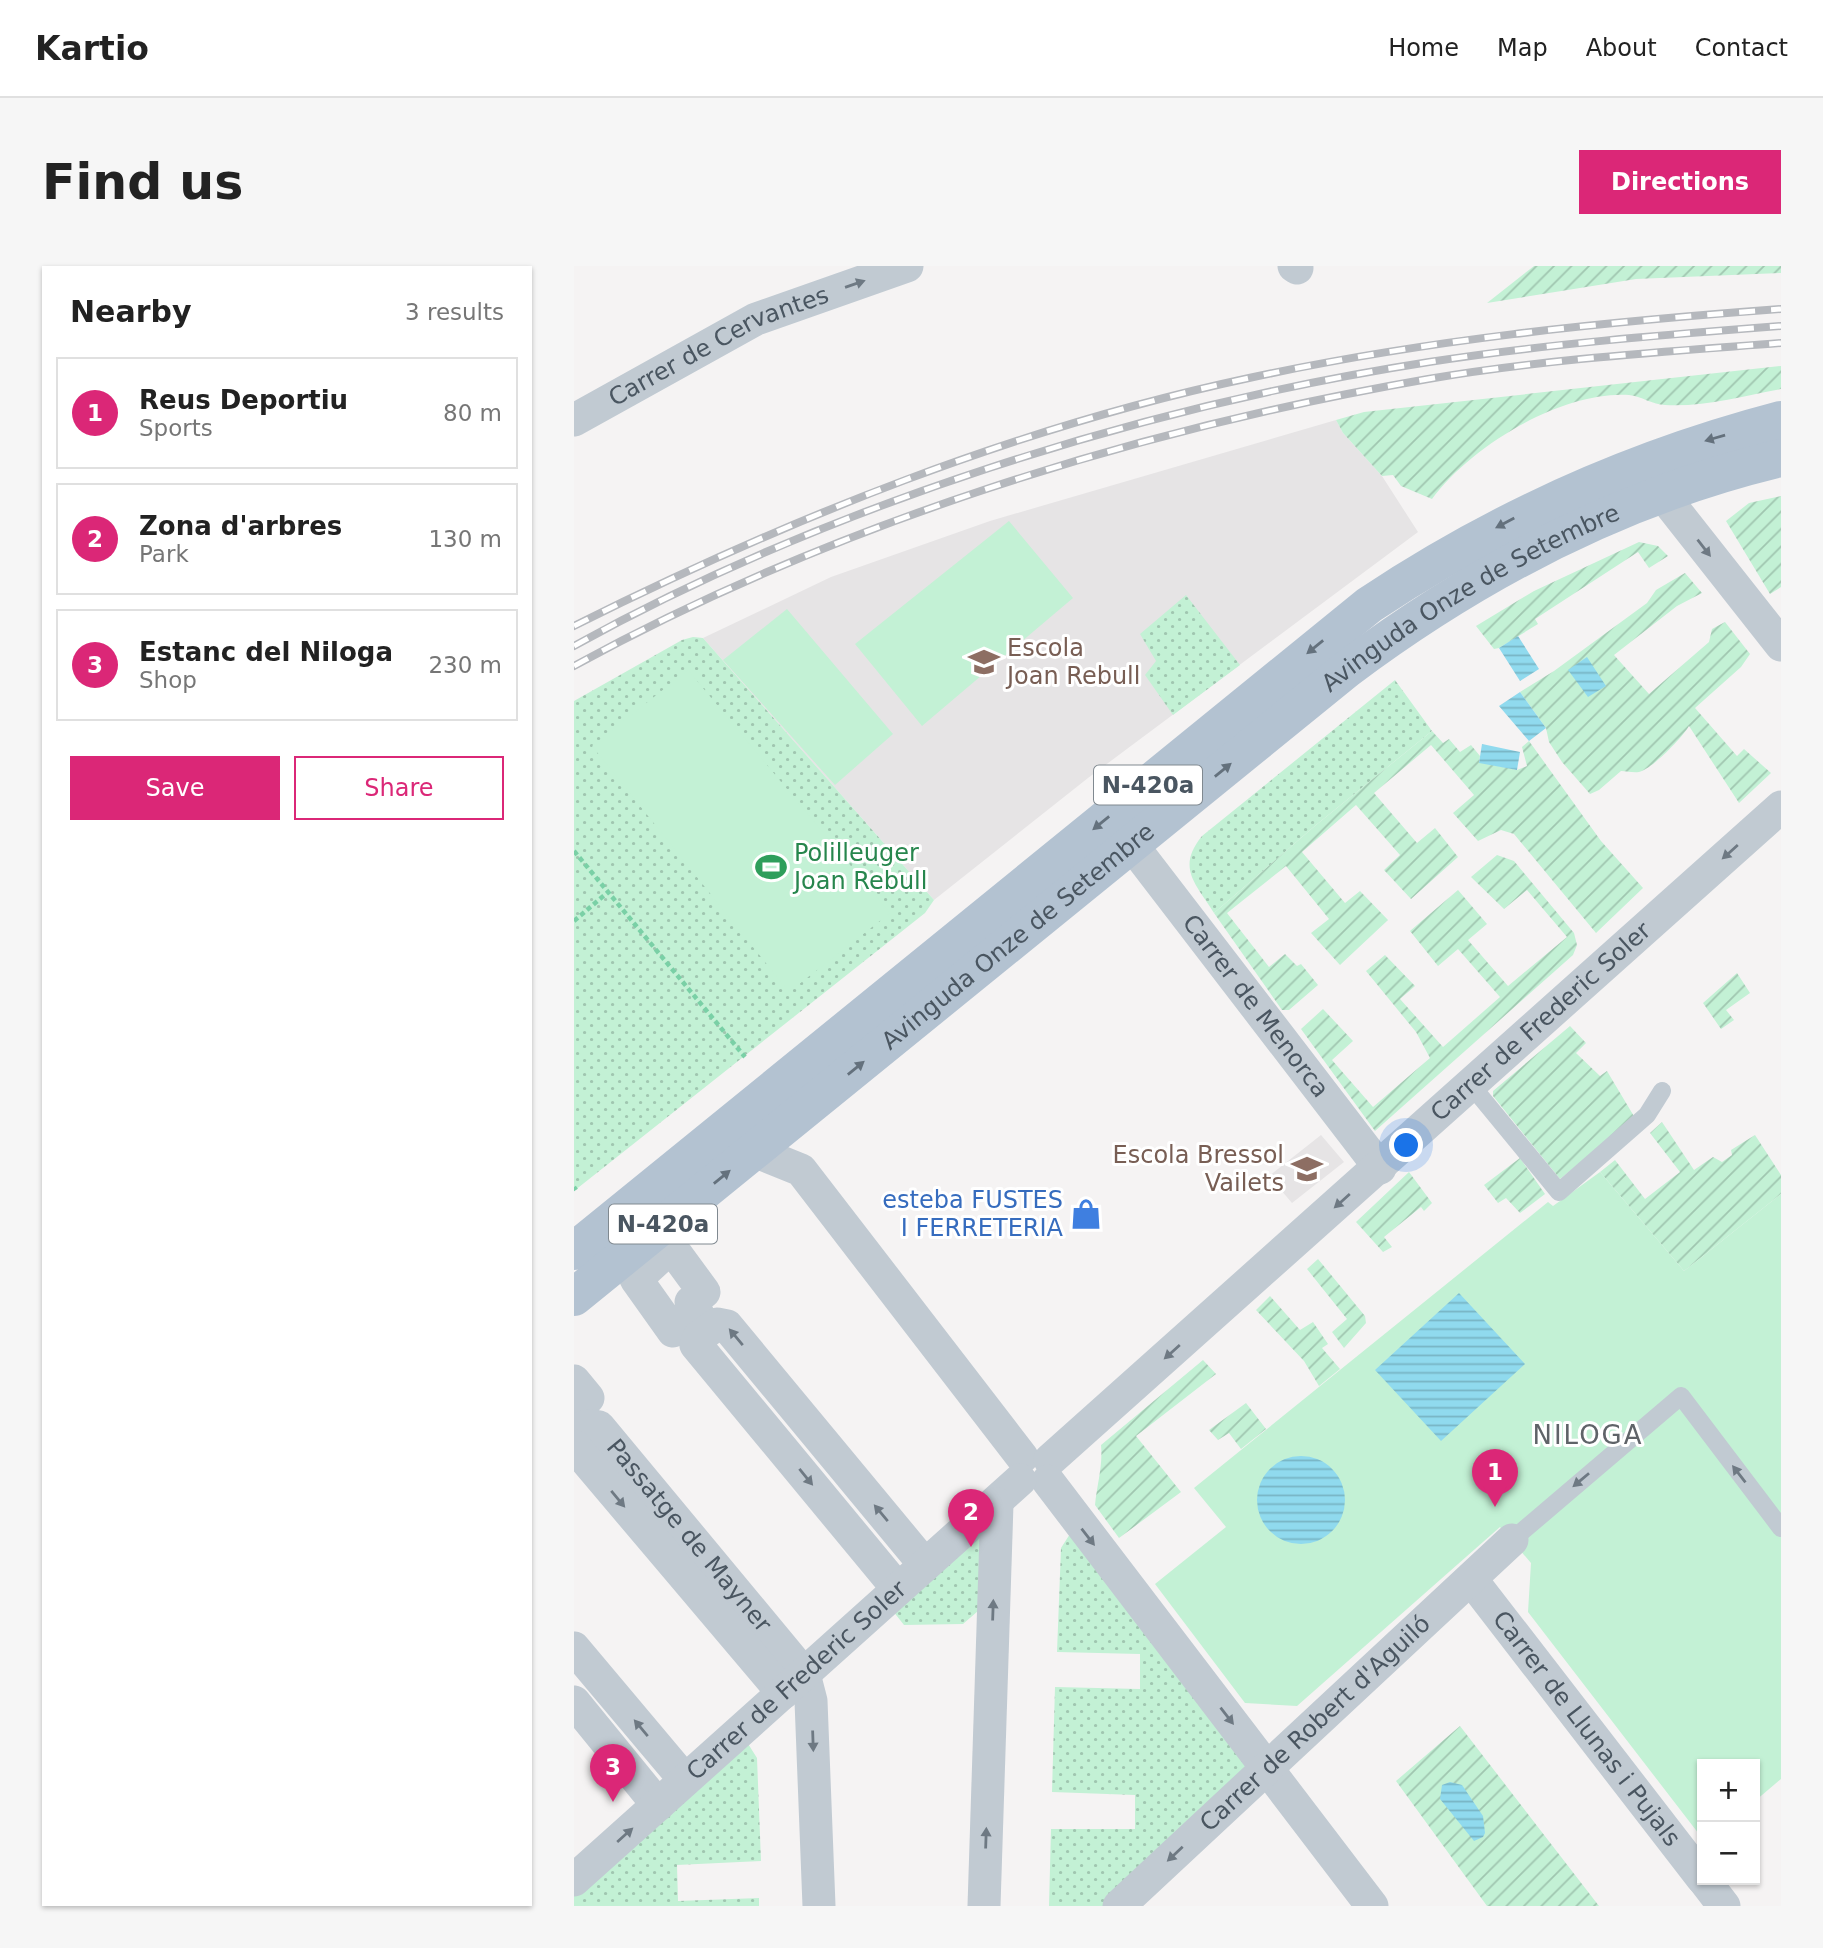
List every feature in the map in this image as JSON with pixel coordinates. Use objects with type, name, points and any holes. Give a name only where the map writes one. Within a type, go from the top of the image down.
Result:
[{"type":"main road","name":"Avinguda Onze de Setembre","points":[[574,1251],[1370,605],[1464,545],[1576,489],[1709,439],[1781,420]]},
{"type":"main road","name":"Avinguda Onze de Setembre","points":[[574,1297],[1347,669],[1438,604],[1518,557],[1583,525],[1662,494],[1733,470],[1781,458]]},
{"type":"street","name":"Carrer de Cervantes","points":[[574,420],[755,319],[907,266]]},
{"type":"street","points":[[1662,494],[1781,645]]},
{"type":"street","name":"Carrer de Frederic Soler","points":[[574,1880],[925,1565],[1380,1168],[1781,807]]},
{"type":"street","name":"Carrer de Menorca","points":[[1132,845],[1380,1168]]},
{"type":"street","points":[[801,1170],[803,1111]]},
{"type":"street","points":[[754,1151],[801,1170],[1372,1906]]},
{"type":"street","points":[[898,1589],[696,1345],[699,1337],[717,1324],[727,1326],[925,1565]]},
{"type":"street","points":[[574,1381],[588,1398],[574,1408]]},
{"type":"street","name":"Passatge de Mayner","points":[[574,1446],[574,1435],[581,1428],[590,1424],[599,1427],[793,1683]]},
{"type":"street","points":[[984,1906],[997,1504]]},
{"type":"street","name":"Carrer de Robert d'Aguiló","points":[[1119,1906],[1512,1540]]},
{"type":"street","name":"Carrer de Llunas i Pujals","points":[[1471,1579],[1697,1871]]},
{"type":"street","points":[[574,1648],[685,1780]]},
{"type":"street","points":[[793,1683],[811,1701],[819,1906]]},
{"type":"street","points":[[574,1702],[658,1805]]},
{"type":"street","name":"Carrer de Llunas i Pujals","points":[[1708,1885],[1724,1906]]},
{"type":"lane","points":[[1471,1085],[1559,1192],[1647,1115],[1662,1091]]},
{"type":"lane","points":[[1512,1540],[1681,1396],[1781,1528]]},
{"type":"path","points":[[574,851],[745,1057]]},
{"type":"path","points":[[574,921],[608,892]]},
{"type":"shaded area","name":"Escola Joan Rebull","points":[[1336,420],[1343,433],[1382,476],[1418,532],[1088,778],[934,900],[703,638],[831,577],[990,521]]},
{"type":"shaded area","name":"Escola Bressol Vailets","points":[[1321,1135],[1344,1162],[1292,1203],[1269,1176]]},
{"type":"green space","points":[[1534,266],[1781,266],[1781,273],[1636,279],[1487,303]]},
{"type":"green space","points":[[1781,366],[1781,389],[1738,398],[1709,403],[1660,405],[1629,395],[1603,396],[1547,412],[1494,442],[1470,460],[1432,499],[1401,486],[1393,475],[1382,476],[1343,433],[1336,420],[1364,412]]},
{"type":"green space","points":[[1781,496],[1781,587],[1770,594],[1726,521],[1749,503]]},
{"type":"green space","points":[[1009,521],[1073,598],[922,726],[855,644]]},
{"type":"green space","points":[[1639,542],[1658,546],[1668,556],[1649,568],[1638,552],[1535,619],[1538,624],[1499,648],[1494,649],[1476,626],[1534,591]]},
{"type":"green space","points":[[1685,573],[1702,593],[1677,606],[1614,655],[1649,694],[1709,642],[1712,629],[1725,622],[1750,654],[1741,667],[1695,708],[1737,756],[1744,749],[1771,773],[1739,803],[1689,726],[1674,745],[1645,770],[1621,771],[1599,790],[1590,794],[1562,762],[1549,742],[1546,728],[1520,692],[1554,671],[1647,603],[1656,590]]},
{"type":"green space","points":[[1186,595],[1240,665],[1173,715],[1145,675],[1156,661],[1140,634]]},
{"type":"green space","points":[[787,609],[893,734],[835,785],[723,660]]},
{"type":"green space","points":[[703,638],[934,900],[925,913],[574,1191],[574,701],[682,640]]},
{"type":"green space","name":"Polilleuger Joan Rebull","points":[[688,670],[890,913],[789,992],[592,746]]},
{"type":"green space","points":[[1395,680],[1432,731],[1316,825],[1214,913],[1195,884],[1190,867],[1190,857],[1202,836]]},
{"type":"green space","points":[[1432,731],[1443,743],[1449,739],[1460,752],[1471,745],[1480,756],[1479,762],[1517,770],[1527,766],[1522,747],[1529,741],[1601,841],[1643,888],[1596,933],[1514,834],[1501,830],[1478,841],[1453,813],[1474,795],[1431,745],[1374,793],[1417,843],[1435,828],[1458,857],[1411,899],[1384,870],[1400,855],[1356,805],[1302,852],[1345,903],[1360,891],[1388,920],[1340,965],[1311,933],[1329,919],[1286,866],[1227,913],[1269,967],[1285,954],[1297,966],[1301,964],[1318,985],[1289,1010],[1282,1010],[1214,913],[1316,825]]},
{"type":"green space","points":[[1497,855],[1514,861],[1574,933],[1577,945],[1573,955],[1375,1131],[1301,1029],[1323,1009],[1353,1041],[1332,1060],[1373,1107],[1430,1058],[1416,1032],[1366,971],[1385,955],[1415,986],[1400,999],[1443,1047],[1500,997],[1458,949],[1438,966],[1410,931],[1458,890],[1487,924],[1468,940],[1508,986],[1567,937],[1527,890],[1504,909],[1471,877]]},
{"type":"green space","points":[[1737,973],[1750,993],[1726,1010],[1734,1020],[1721,1029],[1703,1003]]},
{"type":"green space","points":[[1570,1026],[1586,1043],[1576,1053],[1600,1076],[1607,1071],[1635,1118],[1560,1179],[1493,1096],[1493,1091]]},
{"type":"green space","points":[[1662,1122],[1694,1170],[1713,1157],[1722,1162],[1732,1155],[1731,1150],[1755,1135],[1781,1175],[1781,1194],[1684,1271],[1600,1172],[1615,1160],[1645,1199],[1680,1172],[1650,1133]]},
{"type":"green space","points":[[1520,1158],[1545,1194],[1520,1213],[1506,1198],[1498,1203],[1484,1185]]},
{"type":"green space","points":[[1409,1172],[1432,1203],[1424,1211],[1421,1207],[1384,1237],[1392,1247],[1383,1252],[1356,1222]]},
{"type":"green space","points":[[1600,1172],[1684,1271],[1781,1194],[1781,1779],[1760,1797],[1760,1759],[1697,1759],[1697,1832],[1528,1612],[1531,1563],[1500,1527],[1297,1706],[1245,1703],[1155,1584],[1226,1527],[1194,1488],[1548,1202],[1553,1206]]},
{"type":"green space","points":[[1318,1259],[1365,1316],[1366,1323],[1344,1348],[1332,1332],[1347,1319],[1307,1269]]},
{"type":"green space","points":[[1270,1296],[1300,1330],[1313,1322],[1328,1344],[1322,1348],[1340,1369],[1319,1386],[1304,1361],[1256,1310]]},
{"type":"green space","points":[[1203,1360],[1216,1374],[1136,1436],[1181,1492],[1119,1538],[1095,1505],[1101,1468],[1101,1445]]},
{"type":"green space","points":[[1246,1403],[1266,1429],[1241,1449],[1229,1433],[1218,1440],[1209,1430]]},
{"type":"green space","points":[[997,1504],[993,1598],[963,1624],[904,1625],[885,1601]]},
{"type":"green space","points":[[1077,1523],[1267,1768],[1119,1906],[1049,1906],[1051,1829],[1135,1829],[1135,1795],[1052,1792],[1055,1687],[1140,1689],[1140,1654],[1057,1652],[1061,1548]]},
{"type":"green space","points":[[1460,1726],[1599,1906],[1487,1906],[1396,1781]]},
{"type":"green space","points":[[740,1731],[757,1758],[761,1861],[677,1865],[678,1901],[759,1898],[759,1906],[574,1906],[574,1880]]},
{"type":"water","points":[[1518,636],[1539,669],[1520,681],[1499,648]]},
{"type":"water","points":[[1587,657],[1606,686],[1588,697],[1568,670]]},
{"type":"water","points":[[1520,692],[1546,728],[1529,741],[1499,706]]},
{"type":"water","points":[[1482,744],[1520,752],[1517,770],[1479,763]]},
{"type":"water","points":[[1459,1293],[1525,1364],[1441,1441],[1375,1370]]},
{"type":"water","points":[[1292,1456],[1310,1456],[1326,1463],[1338,1475],[1345,1491],[1345,1509],[1338,1525],[1326,1537],[1310,1544],[1292,1544],[1276,1537],[1264,1525],[1257,1509],[1257,1491],[1264,1475],[1276,1463]]},
{"type":"water","points":[[1450,1782],[1462,1785],[1483,1816],[1483,1837],[1474,1841],[1440,1799],[1442,1785]]},
{"type":"railway","points":[[574,626],[737,549],[904,481],[989,450],[1161,399],[1315,365],[1447,343],[1647,320],[1781,309]]},
{"type":"railway","points":[[574,646],[671,595],[880,506],[989,468],[1100,434],[1211,405],[1321,381],[1429,362],[1560,345],[1781,326]]},
{"type":"railway","points":[[574,666],[673,615],[776,568],[989,488],[1099,454],[1209,425],[1428,379],[1560,361],[1781,343]]},
{"type":"place","name":"Escola Joan Rebull","points":[[984,662]]},
{"type":"place","name":"Polilleuger Joan Rebull","points":[[771,867]]},
{"type":"place","name":"Escola Bressol Vailets","points":[[1307,1169]]},
{"type":"place","name":"esteba FUSTES I FERRETERIA","points":[[1086,1214]]},
{"type":"place","name":"Reus Deportiu","points":[[1495,1507]]},
{"type":"place","name":"Zona d'arbres","points":[[971,1547]]},
{"type":"place","name":"Estanc del Niloga","points":[[613,1802]]},
{"type":"district","name":"NILOGA","points":[[1588,1435]]}]
